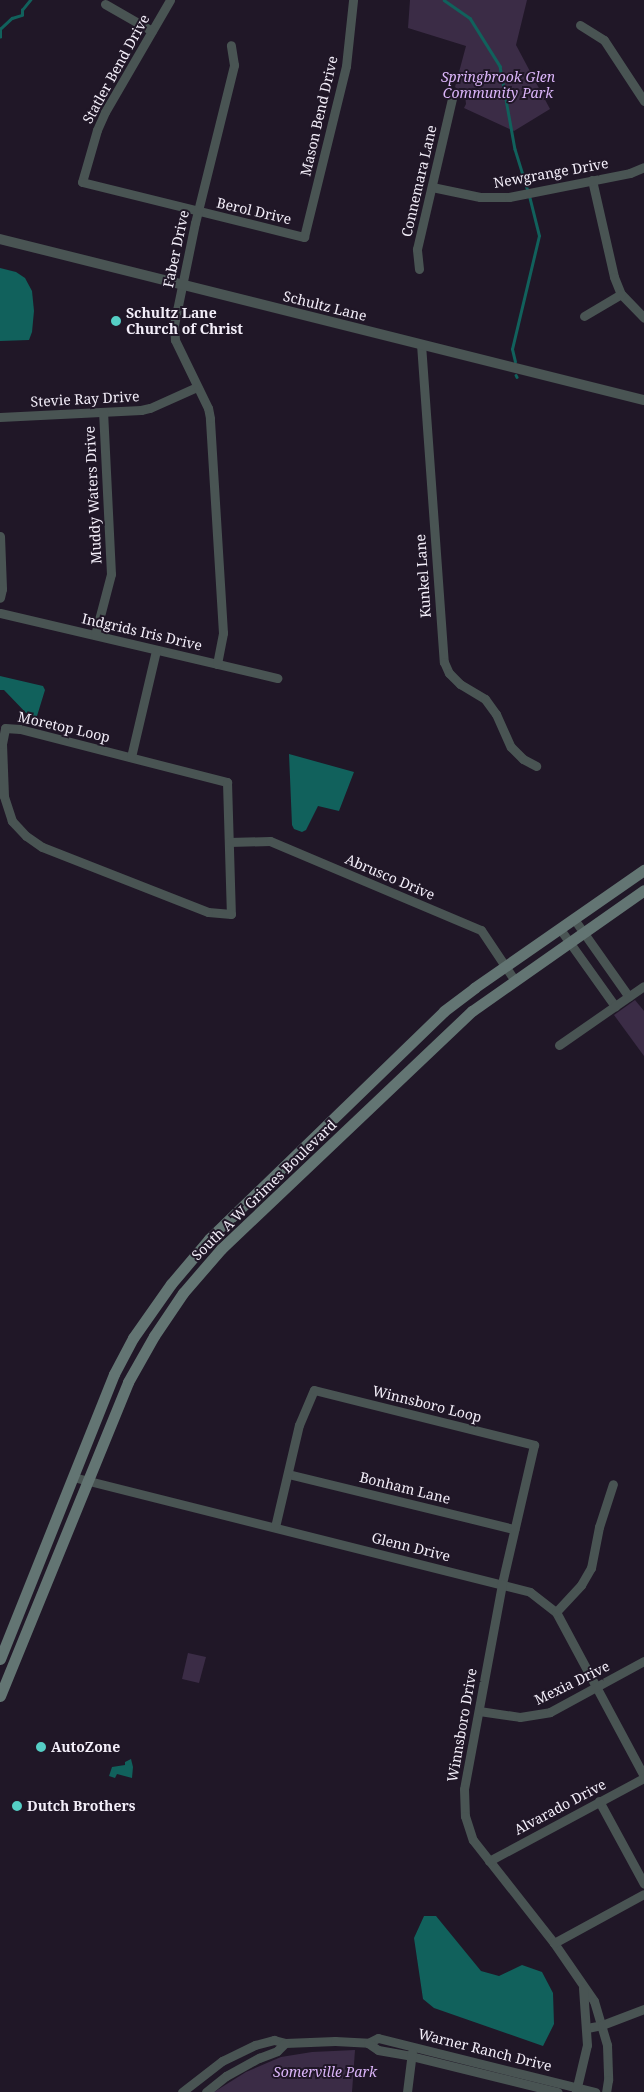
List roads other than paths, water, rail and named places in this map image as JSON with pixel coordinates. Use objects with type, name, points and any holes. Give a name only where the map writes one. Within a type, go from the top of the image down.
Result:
[{"type":"main road","name":"South A W Grimes Boulevard","points":[[0,1658],[114,1374],[134,1338],[171,1284],[209,1240],[444,1011],[505,966],[644,870]]},
{"type":"main road","name":"South A W Grimes Boulevard","points":[[0,1696],[3,1680],[44,1591],[128,1382],[154,1336],[183,1293],[221,1249],[472,1011],[644,890]]},
{"type":"main road","points":[[414,1067],[420,1053],[420,1035]]},
{"type":"main road","points":[[250,1200],[261,1212]]},
{"type":"main road","points":[[171,1284],[183,1293]]},
{"type":"street","name":"Statler Bend Drive","points":[[82,182],[97,130],[170,0]]},
{"type":"street","name":"Mason Bend Drive","points":[[304,236],[346,66],[352,0]]},
{"type":"street","points":[[105,4],[152,31]]},
{"type":"street","points":[[580,25],[604,40],[644,102]]},
{"type":"street","name":"Faber Drive","points":[[217,664],[223,633],[210,418],[208,408],[175,340],[175,319],[198,212],[234,65],[230,44]]},
{"type":"street","name":"Connemara Lane","points":[[419,269],[417,249],[452,99]]},
{"type":"street","name":"Newgrange Drive","points":[[432,187],[480,197],[513,196],[630,173],[644,167]]},
{"type":"street","points":[[592,180],[608,256],[621,294],[644,318]]},
{"type":"street","name":"Berol Drive","points":[[82,182],[198,212],[304,236]]},
{"type":"street","name":"Schultz Lane","points":[[0,239],[644,400]]},
{"type":"street","points":[[584,316],[621,294]]},
{"type":"street","name":"Kunkel Lane","points":[[421,344],[444,662],[449,673],[460,684],[485,699],[496,714],[511,747],[523,759],[536,766]]},
{"type":"street","name":"Stevie Ray Drive","points":[[0,417],[150,408],[197,386]]},
{"type":"street","name":"Muddy Waters Drive","points":[[95,635],[111,574],[102,412]]},
{"type":"street","points":[[0,536],[2,589],[0,598]]},
{"type":"street","name":"Indgrids Iris Drive","points":[[0,613],[278,678]]},
{"type":"street","points":[[131,757],[156,650]]},
{"type":"street","name":"Moretop Loop","points":[[5,728],[20,729],[227,782],[229,842],[231,914],[208,912],[42,847],[26,836],[12,821],[4,796],[2,744],[5,728]]},
{"type":"street","name":"Abrusco Drive","points":[[229,842],[270,841],[481,930],[515,981]]},
{"type":"street","points":[[574,919],[629,997]]},
{"type":"street","points":[[560,929],[615,1006]]},
{"type":"street","points":[[559,1046],[644,986]]},
{"type":"street","name":"Winnsboro Loop","points":[[275,1528],[299,1425],[314,1390],[534,1445],[502,1584]]},
{"type":"street","name":"Bonham Lane","points":[[288,1474],[514,1529]]},
{"type":"street","name":"Glenn Drive","points":[[74,1477],[502,1584],[534,1595],[556,1612],[644,1777]]},
{"type":"street","points":[[556,1612],[581,1585],[591,1568],[599,1527],[613,1484]]},
{"type":"street","name":"Winnsboro Drive","points":[[502,1584],[464,1789],[464,1816],[473,1840],[554,1943],[594,2001],[607,2045],[608,2080],[606,2092]]},
{"type":"street","name":"Mexia Drive","points":[[479,1711],[520,1717],[550,1712],[644,1661]]},
{"type":"street","name":"Alvarado Drive","points":[[489,1861],[644,1777]]},
{"type":"street","points":[[599,1801],[644,1884]]},
{"type":"street","points":[[554,1943],[644,1894]]},
{"type":"street","name":"Winnsboro Drive","points":[[577,2089],[587,2045],[582,1985]]},
{"type":"street","points":[[587,2028],[602,2025],[644,2009]]},
{"type":"street","name":"Warner Ranch Drive","points":[[182,2092],[222,2061],[255,2045],[274,2040],[285,2043],[335,2041],[368,2043],[378,2038],[412,2051],[558,2092]]},
{"type":"street","points":[[206,2092],[226,2076],[277,2051],[285,2043]]},
{"type":"street","points":[[407,2092],[412,2051]]},
{"type":"street","name":"Warner Ranch Drive","points":[[524,2083],[595,2092]]},
{"type":"waterway","points":[[0,37],[0,29],[12,18],[22,15],[22,10],[30,0]]},
{"type":"waterway","points":[[444,0],[470,18],[500,66],[515,149],[528,191]]},
{"type":"waterway","points":[[515,362],[512,349],[539,236],[529,196]]},
{"type":"place","name":"Schultz Lane Church of Christ","points":[[116,321]]},
{"type":"place","name":"AutoZone","points":[[41,1747]]},
{"type":"place","name":"Dutch Brothers","points":[[17,1806]]},
{"type":"park label","name":"Springbrook Glen Community Park","points":[[498,86]]},
{"type":"park label","name":"Somerville Park","points":[[325,2072]]}]
